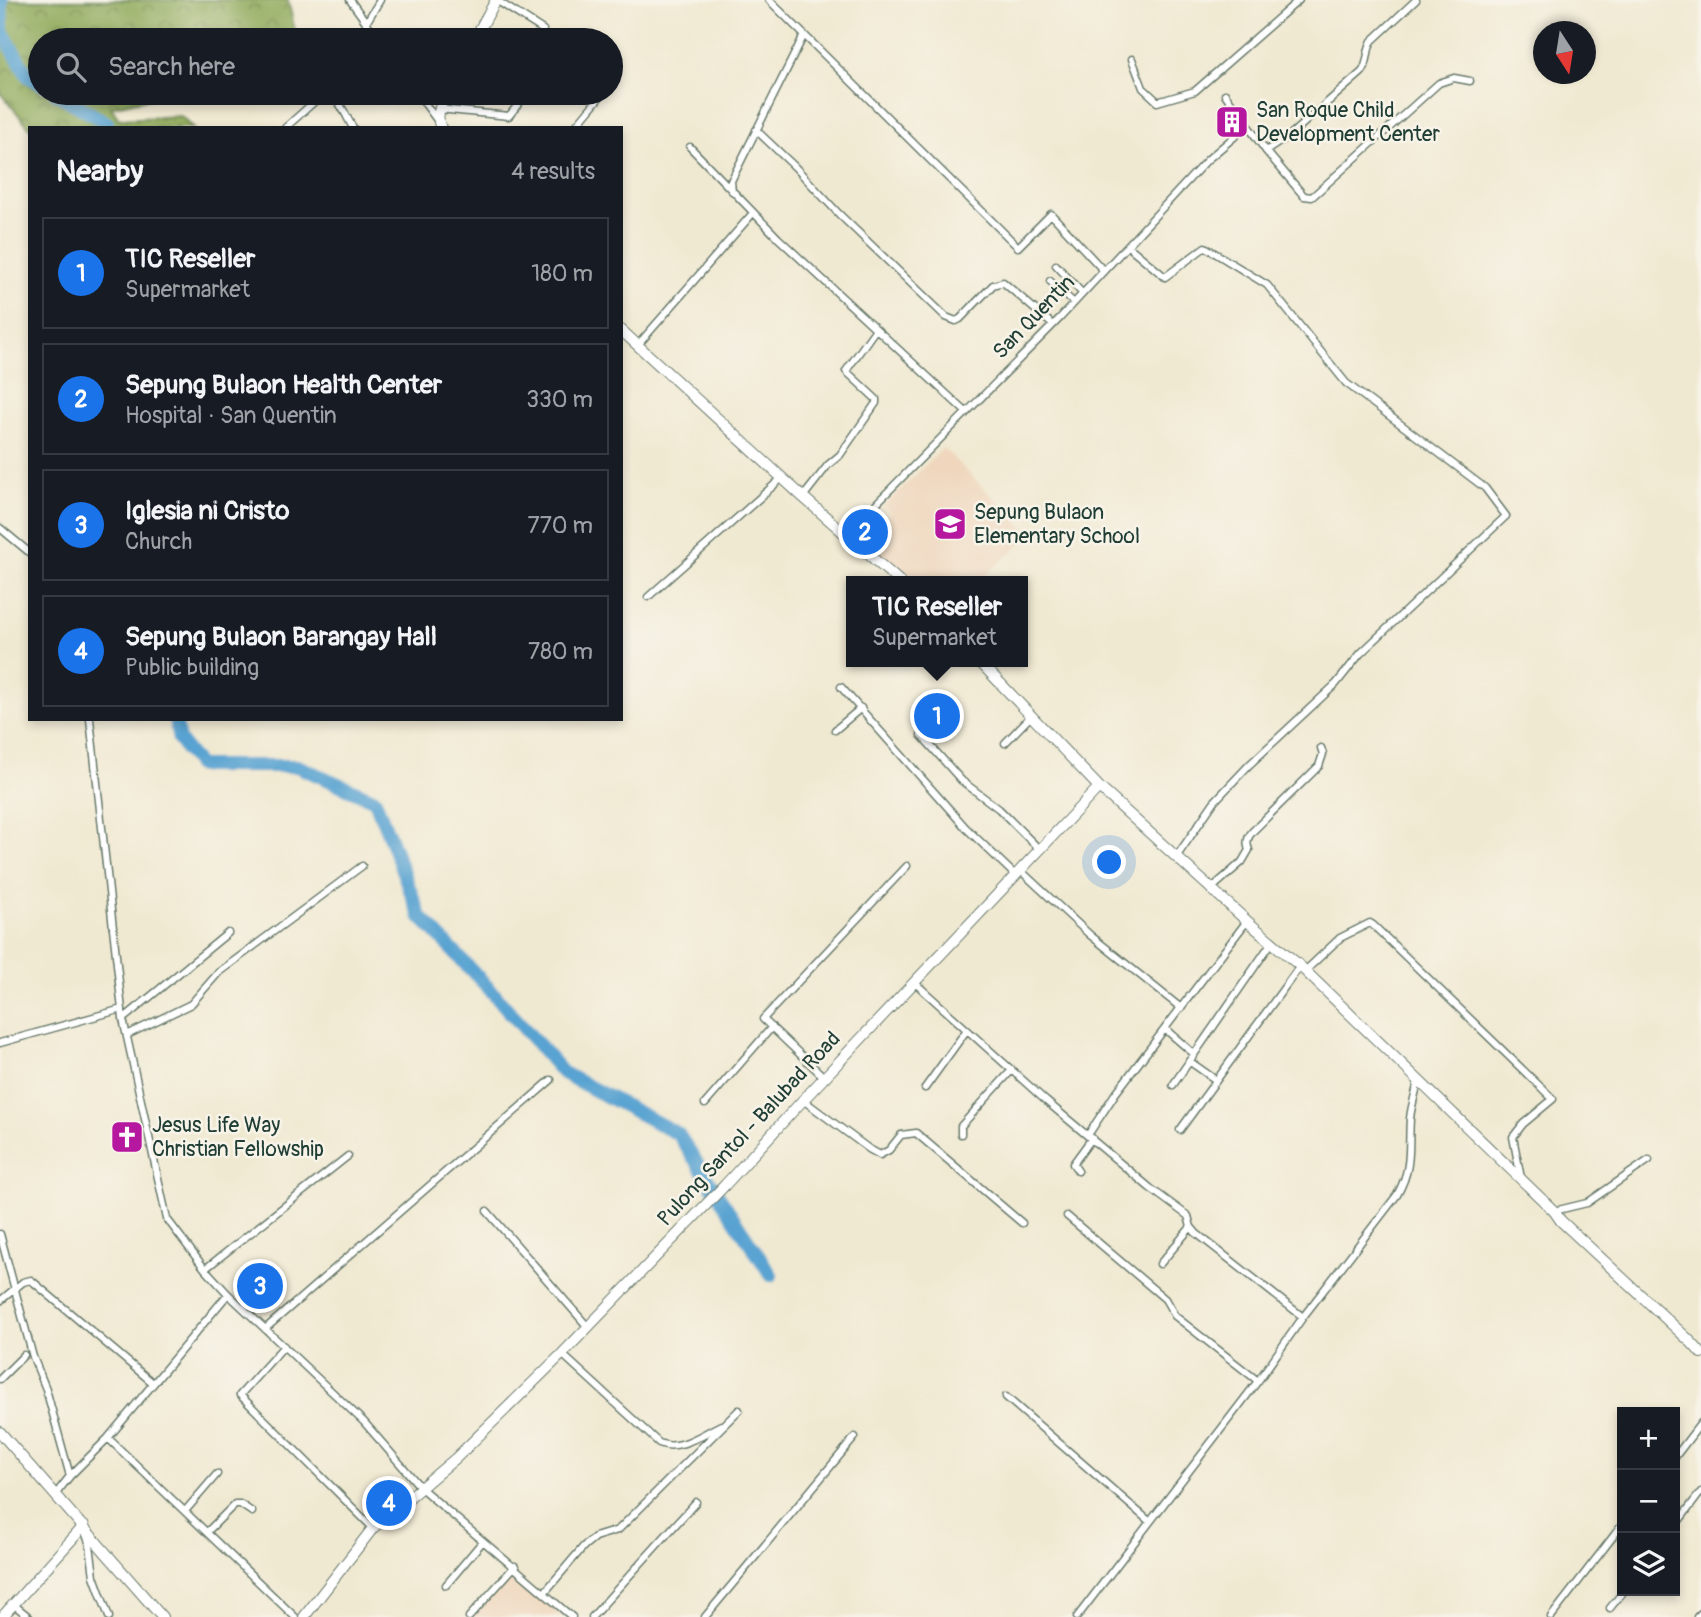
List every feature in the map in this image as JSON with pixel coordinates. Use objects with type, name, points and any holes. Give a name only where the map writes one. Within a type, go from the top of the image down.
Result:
[{"type":"street","points":[[350,0],[370,28]]},
{"type":"street","points":[[366,23],[380,0]]},
{"type":"street","points":[[481,28],[496,0],[540,28]]},
{"type":"street","points":[[769,0],[1018,247],[1051,214],[1103,270]]},
{"type":"street","points":[[1132,59],[1143,88],[1157,103],[1195,91],[1299,0]]},
{"type":"street","points":[[1266,151],[1289,136],[1362,72],[1372,41],[1416,0]]},
{"type":"street","points":[[732,191],[731,181],[804,35]]},
{"type":"street","points":[[1225,94],[1266,151],[1304,196],[1312,197],[1439,83],[1454,78],[1469,81]]},
{"type":"street","points":[[287,126],[311,105]]},
{"type":"street","points":[[340,105],[352,126]]},
{"type":"street","points":[[426,105],[440,125]]},
{"type":"street","points":[[440,125],[441,105]]},
{"type":"street","points":[[439,109],[509,116],[518,105]]},
{"type":"street","points":[[576,126],[593,105]]},
{"type":"street","name":"San Quentin","points":[[846,534],[1053,325],[1206,160],[1247,126]]},
{"type":"street","points":[[757,130],[946,317],[956,321],[960,319],[993,285],[1003,282],[1053,325]]},
{"type":"street","points":[[690,147],[753,213],[875,330],[965,411]]},
{"type":"street","points":[[637,346],[753,213]]},
{"type":"street","points":[[1128,246],[1165,277],[1205,247],[1267,285],[1346,383],[1485,488],[1506,516],[1360,654],[1335,684],[1249,765],[1214,802],[1177,856]]},
{"type":"street","points":[[1056,265],[1082,293]]},
{"type":"street","points":[[1050,281],[1074,303]]},
{"type":"street","points":[[803,497],[828,465],[840,456],[876,403],[877,400],[846,371],[875,330]]},
{"type":"street","points":[[623,332],[893,576]]},
{"type":"street","points":[[649,597],[782,478]]},
{"type":"street","points":[[0,528],[28,551]]},
{"type":"street","points":[[985,667],[1099,787],[1303,968],[1554,1211],[1561,1221],[1701,1353]]},
{"type":"street","points":[[841,687],[965,828],[1090,935],[1181,1008]]},
{"type":"street","points":[[835,730],[860,708]]},
{"type":"street","points":[[1005,743],[1032,715]]},
{"type":"street","points":[[90,721],[123,1019],[167,1219],[205,1269],[365,1422],[422,1489],[572,1617]]},
{"type":"street","points":[[921,735],[962,780],[999,808],[1040,850]]},
{"type":"street","points":[[1212,888],[1242,862],[1249,850],[1248,836],[1319,766],[1323,754],[1321,748]]},
{"type":"street","name":"Pulong Santol - Balubad Road","points":[[308,1615],[373,1528],[422,1489],[562,1354],[725,1185],[1099,787]]},
{"type":"street","points":[[127,1035],[191,1004],[219,972],[362,866]]},
{"type":"street","points":[[825,1077],[763,1019],[907,866]]},
{"type":"street","points":[[1078,1171],[1073,1164],[1115,1094],[1247,921]]},
{"type":"street","points":[[1180,1130],[1303,968],[1340,938],[1370,923],[1553,1100],[1523,1124],[1513,1137],[1521,1180]]},
{"type":"street","points":[[123,1019],[229,933]]},
{"type":"street","points":[[1173,1085],[1272,942]]},
{"type":"street","points":[[914,982],[1011,1071],[1150,1188],[1188,1216],[1191,1227],[1303,1317]]},
{"type":"street","points":[[0,1043],[122,1009]]},
{"type":"street","points":[[705,1104],[772,1027]]},
{"type":"street","points":[[1165,1029],[1193,1053]]},
{"type":"street","points":[[925,1088],[966,1031]]},
{"type":"street","points":[[1189,1061],[1216,1080]]},
{"type":"street","points":[[961,1134],[961,1126],[1011,1071]]},
{"type":"street","points":[[265,1329],[551,1080]]},
{"type":"street","points":[[1077,1617],[1258,1381],[1406,1180],[1410,1160],[1410,1118],[1418,1081]]},
{"type":"street","points":[[803,1100],[880,1155],[889,1150],[901,1135],[916,1133],[1021,1223]]},
{"type":"street","points":[[205,1269],[348,1156]]},
{"type":"street","points":[[1554,1211],[1587,1203],[1649,1160]]},
{"type":"street","points":[[487,1211],[588,1327]]},
{"type":"street","points":[[1067,1216],[1166,1299],[1175,1316],[1258,1381]]},
{"type":"street","points":[[1160,1264],[1191,1227]]},
{"type":"street","points":[[0,1234],[69,1476]]},
{"type":"street","points":[[0,1301],[23,1282],[31,1280],[153,1383]]},
{"type":"street","points":[[55,1495],[69,1476],[108,1438],[228,1293]]},
{"type":"street","points":[[284,1346],[240,1395],[373,1528]]},
{"type":"street","points":[[562,1354],[659,1443],[669,1448],[726,1423]]},
{"type":"street","points":[[0,1378],[24,1355]]},
{"type":"street","points":[[1006,1397],[1149,1521]]},
{"type":"street","points":[[544,1593],[584,1546],[595,1537],[618,1530],[739,1410]]},
{"type":"street","points":[[1680,1450],[1701,1423]]},
{"type":"street","points":[[0,1432],[162,1617]]},
{"type":"street","points":[[705,1617],[855,1437]]},
{"type":"street","points":[[108,1438],[295,1617]]},
{"type":"street","points":[[186,1510],[217,1475]]},
{"type":"street","points":[[1680,1519],[1701,1492]]},
{"type":"street","points":[[592,1617],[696,1502]]},
{"type":"street","points":[[208,1531],[234,1504],[240,1504],[252,1512]]},
{"type":"street","points":[[2,1617],[83,1527]]},
{"type":"street","points":[[83,1527],[90,1545],[91,1563],[97,1584],[109,1617]]},
{"type":"street","points":[[1551,1617],[1617,1531]]},
{"type":"street","points":[[446,1585],[483,1541]]},
{"type":"street","points":[[469,1617],[515,1566]]},
{"type":"street","points":[[1610,1608],[1619,1596]]},
{"type":"street","points":[[13,1604],[29,1617]]},
{"type":"street","points":[[1697,1617],[1701,1613]]},
{"type":"shaded area","name":"Sepung Bulaon Elementary School","points":[[943,448],[1031,535],[985,576],[901,576],[863,542],[890,514],[884,506]]},
{"type":"shaded area","points":[[513,1572],[562,1617],[472,1617]]},
{"type":"green space","points":[[0,0],[288,0],[294,28],[28,28],[28,105],[120,105],[111,107],[119,119],[181,116],[191,126],[28,126],[0,93]]},
{"type":"waterway","points":[[1,0],[2,31],[28,76]]},
{"type":"waterway","points":[[76,105],[107,123],[106,126]]},
{"type":"waterway","points":[[175,721],[179,740],[199,766],[297,766],[375,800],[420,916],[495,995],[563,1073],[678,1134],[771,1275]]},
{"type":"place","name":"San Roque Child Development Center","points":[[1232,122]]},
{"type":"place","name":"Sepung Bulaon Elementary School","points":[[950,524]]},
{"type":"place","name":"Sepung Bulaon Health Center","points":[[865,532]]},
{"type":"place","name":"TIC Reseller","points":[[937,716]]},
{"type":"place","name":"Jesus Life Way Christian Fellowship","points":[[127,1137]]},
{"type":"place","name":"Iglesia ni Cristo","points":[[260,1286]]},
{"type":"place","name":"Sepung Bulaon Barangay Hall","points":[[389,1503]]}]
